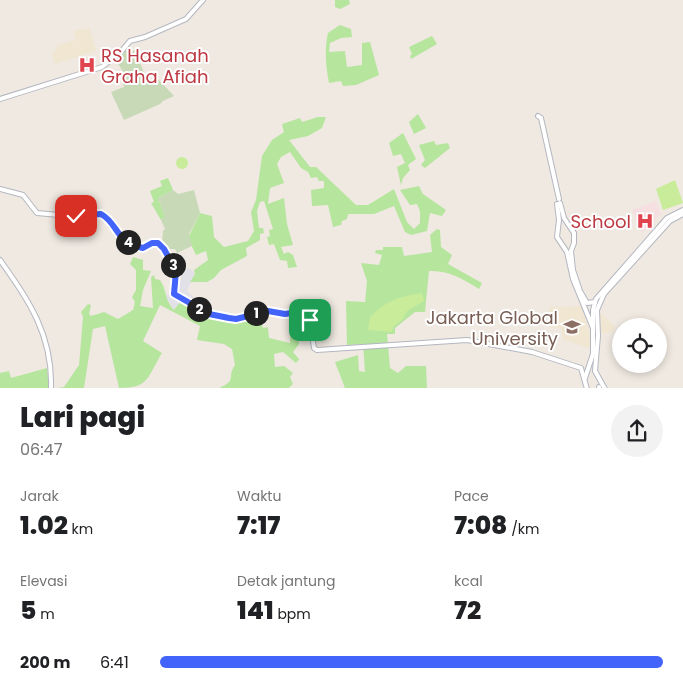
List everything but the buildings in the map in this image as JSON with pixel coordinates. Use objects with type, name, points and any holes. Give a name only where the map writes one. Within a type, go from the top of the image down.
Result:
[{"type":"street","points":[[0,100],[98,68],[115,57],[130,40],[145,37],[186,19],[203,0]]},
{"type":"street","points":[[558,202],[538,116],[541,118],[558,202],[561,219],[557,237],[570,256]]},
{"type":"street","points":[[0,189],[23,195],[37,213],[70,216],[101,214],[120,237],[131,244],[143,248],[152,243],[158,243],[164,249],[176,271],[174,295],[209,314],[233,319],[267,311],[285,314],[306,312],[309,316],[314,348],[317,350],[467,340],[532,352],[574,365],[586,366],[592,360]]},
{"type":"street","points":[[585,380],[592,360],[593,310],[601,291],[642,249],[667,218],[683,210]]},
{"type":"street","points":[[599,388],[597,377],[597,310],[604,294],[670,221],[683,214]]},
{"type":"street","points":[[561,219],[574,233],[574,243],[570,256],[572,279],[594,332]]},
{"type":"street","points":[[565,249],[571,248]]},
{"type":"street","points":[[0,260],[27,298],[43,327],[51,388]]},
{"type":"street","points":[[571,264],[583,298],[588,303],[595,302]]},
{"type":"street","points":[[574,365],[582,370],[587,388]]},
{"type":"street","points":[[585,380],[590,376],[597,377],[605,388]]},
{"type":"shaded area","points":[[90,28],[96,51],[55,64],[52,53],[57,49],[57,45],[76,40],[74,31]]},
{"type":"shaded area","name":"School","points":[[656,201],[661,214],[642,233],[632,210]]},
{"type":"shaded area","points":[[189,268],[195,273],[187,291],[199,302],[194,309],[181,301],[174,310],[165,297],[178,283],[183,271]]},
{"type":"shaded area","name":"Jakarta Global University","points":[[581,306],[591,337],[590,348],[563,340],[561,328],[550,327],[549,307]]},
{"type":"shaded area","points":[[601,314],[612,323],[612,331],[602,334],[599,316]]},
{"type":"green space","points":[[335,0],[349,0],[350,4],[340,9],[335,7]]},
{"type":"green space","points":[[340,25],[351,29],[352,37],[341,38],[330,43],[329,52],[345,51],[347,67],[362,65],[362,43],[370,42],[379,75],[356,85],[343,86],[341,81],[329,83],[326,58],[328,33]]},
{"type":"green space","points":[[432,36],[437,44],[411,59],[410,56],[412,54],[409,47]]},
{"type":"green space","points":[[124,49],[128,53],[135,50],[148,83],[158,79],[174,96],[124,120],[111,92],[124,87],[121,76],[124,74],[115,58]]},
{"type":"green space","points":[[418,114],[426,128],[414,134],[409,122]]},
{"type":"green space","points":[[318,117],[326,117],[322,128],[308,136],[289,140],[310,167],[316,167],[356,205],[368,205],[394,189],[407,222],[414,229],[420,223],[420,211],[417,204],[410,205],[400,190],[419,186],[423,194],[446,210],[442,216],[430,213],[427,231],[411,235],[405,232],[394,206],[374,214],[348,214],[347,219],[342,221],[341,225],[333,227],[328,205],[312,206],[311,190],[324,188],[324,181],[319,181],[317,177],[311,178],[290,152],[281,157],[277,164],[284,183],[270,188],[268,204],[284,198],[287,224],[293,245],[281,247],[284,254],[288,252],[293,255],[297,267],[288,268],[287,261],[280,260],[274,244],[269,245],[267,237],[270,236],[269,230],[273,229],[264,201],[260,202],[257,211],[259,228],[263,228],[264,233],[260,234],[260,240],[246,248],[247,256],[221,270],[214,278],[207,282],[190,282],[195,274],[194,270],[208,260],[206,251],[196,255],[188,238],[200,213],[212,216],[214,237],[224,247],[248,241],[254,231],[251,212],[256,200],[262,156],[272,140],[284,132],[282,124],[300,118],[302,122]]},
{"type":"green space","points":[[403,133],[416,159],[408,165],[410,170],[403,178],[401,185],[397,167],[405,163],[401,154],[393,156],[389,143]]},
{"type":"green space","points":[[434,141],[436,145],[448,143],[450,148],[425,168],[421,165],[425,160],[419,145]]},
{"type":"green space","points":[[182,157],[188,163],[182,169],[176,163]]},
{"type":"green space","points":[[168,178],[173,190],[158,198],[165,217],[161,220],[151,203],[154,202],[150,191],[162,186],[160,181]]},
{"type":"green space","points":[[675,180],[683,203],[663,210],[656,189]]},
{"type":"green space","points":[[173,190],[178,194],[194,190],[200,213],[189,234],[192,246],[177,253],[175,249],[167,249],[162,243],[163,231],[165,229],[161,220],[165,217],[158,198]]},
{"type":"green space","points":[[437,229],[440,230],[441,247],[452,255],[448,264],[482,283],[479,289],[449,274],[429,271],[425,312],[415,312],[395,328],[395,334],[387,334],[390,368],[398,373],[406,366],[426,366],[427,388],[345,388],[335,362],[358,355],[359,371],[365,372],[363,344],[347,345],[346,301],[365,302],[367,281],[361,263],[379,265],[382,255],[375,253],[376,250],[383,250],[383,247],[402,247],[404,256],[432,252],[430,235]]},
{"type":"green space","points":[[133,257],[143,260],[143,270],[151,271],[143,290],[140,306],[153,308],[151,277],[154,275],[155,279],[160,280],[168,302],[174,310],[181,301],[219,319],[237,320],[260,316],[263,328],[268,327],[269,338],[290,343],[290,319],[298,321],[299,344],[293,352],[299,359],[296,363],[283,352],[274,354],[275,367],[284,366],[293,373],[290,377],[293,384],[289,388],[219,388],[230,381],[235,365],[232,349],[224,344],[197,340],[200,326],[160,305],[143,341],[162,353],[146,380],[137,386],[119,388],[105,326],[93,329],[84,388],[56,388],[64,387],[79,365],[83,317],[81,312],[88,304],[91,305],[89,314],[91,316],[104,312],[118,319],[133,310],[135,302],[132,297],[136,290],[136,270],[130,264]]},
{"type":"green space","points":[[422,293],[424,301],[407,311],[403,319],[393,327],[392,332],[368,330],[370,317],[382,307],[399,298]]},
{"type":"green space","points":[[47,368],[49,388],[0,388],[0,373],[9,371],[11,378]]},
{"type":"place","name":"RS Hasanah Graha Afiah","points":[[87,65]]},
{"type":"place","name":"School","points":[[645,221]]},
{"type":"place","name":"Jakarta Global University","points":[[572,327]]},
{"type":"route","points":[[76,216],[103,214],[123,240],[139,248],[155,242],[158,243],[164,249],[176,271],[174,294],[209,314],[236,319],[267,311],[285,314],[304,311],[309,314],[310,320]]}]
